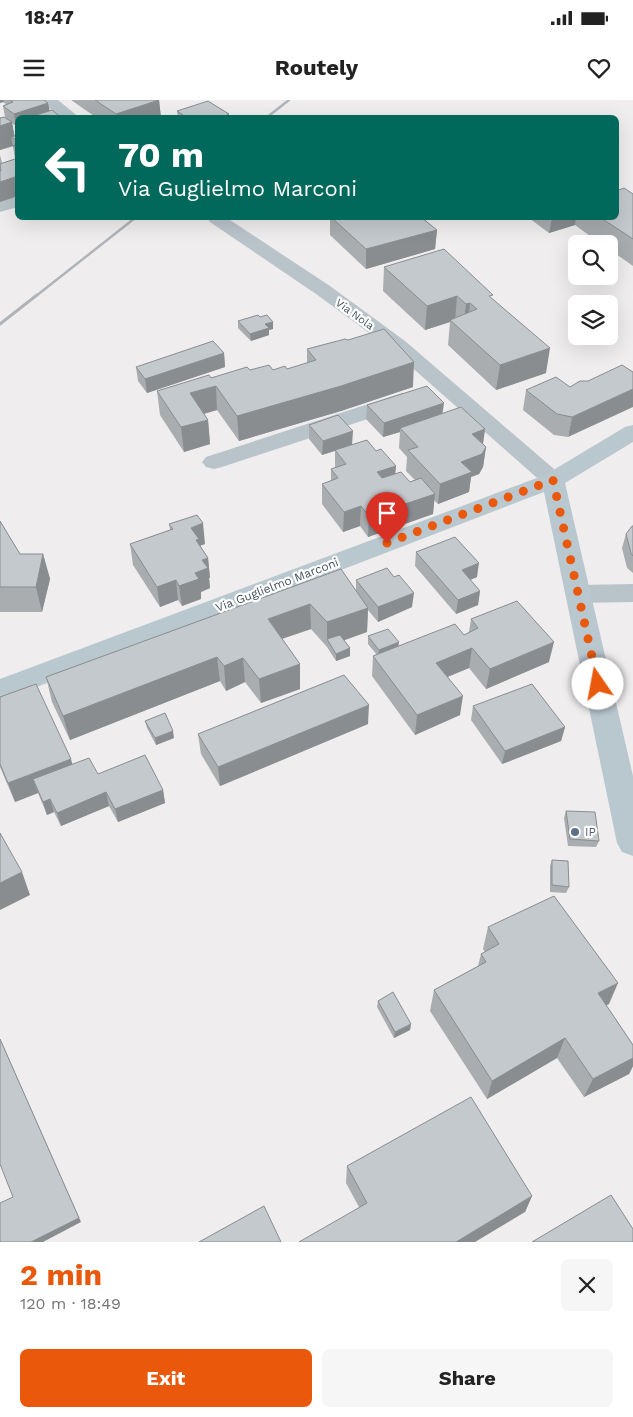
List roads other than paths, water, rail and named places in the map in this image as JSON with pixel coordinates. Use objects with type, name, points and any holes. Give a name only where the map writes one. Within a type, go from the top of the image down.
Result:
[{"type":"street","points":[[53,101],[69,115]]},
{"type":"street","points":[[0,207],[15,203]]},
{"type":"street","name":"Via Nola","points":[[219,220],[323,290],[398,345],[430,391],[553,480]]},
{"type":"street","points":[[214,462],[430,391]]},
{"type":"street","name":"Via Guglielmo Marconi","points":[[0,690],[553,480],[633,432]]},
{"type":"street","points":[[553,480],[578,594],[623,755],[633,843]]},
{"type":"street","points":[[578,594],[633,593]]},
{"type":"railway","points":[[270,115],[289,100]]},
{"type":"railway","points":[[36,296],[132,220]]},
{"type":"railway","points":[[0,324],[37,295]]},
{"type":"place","name":"IP","points":[[575,832]]}]
